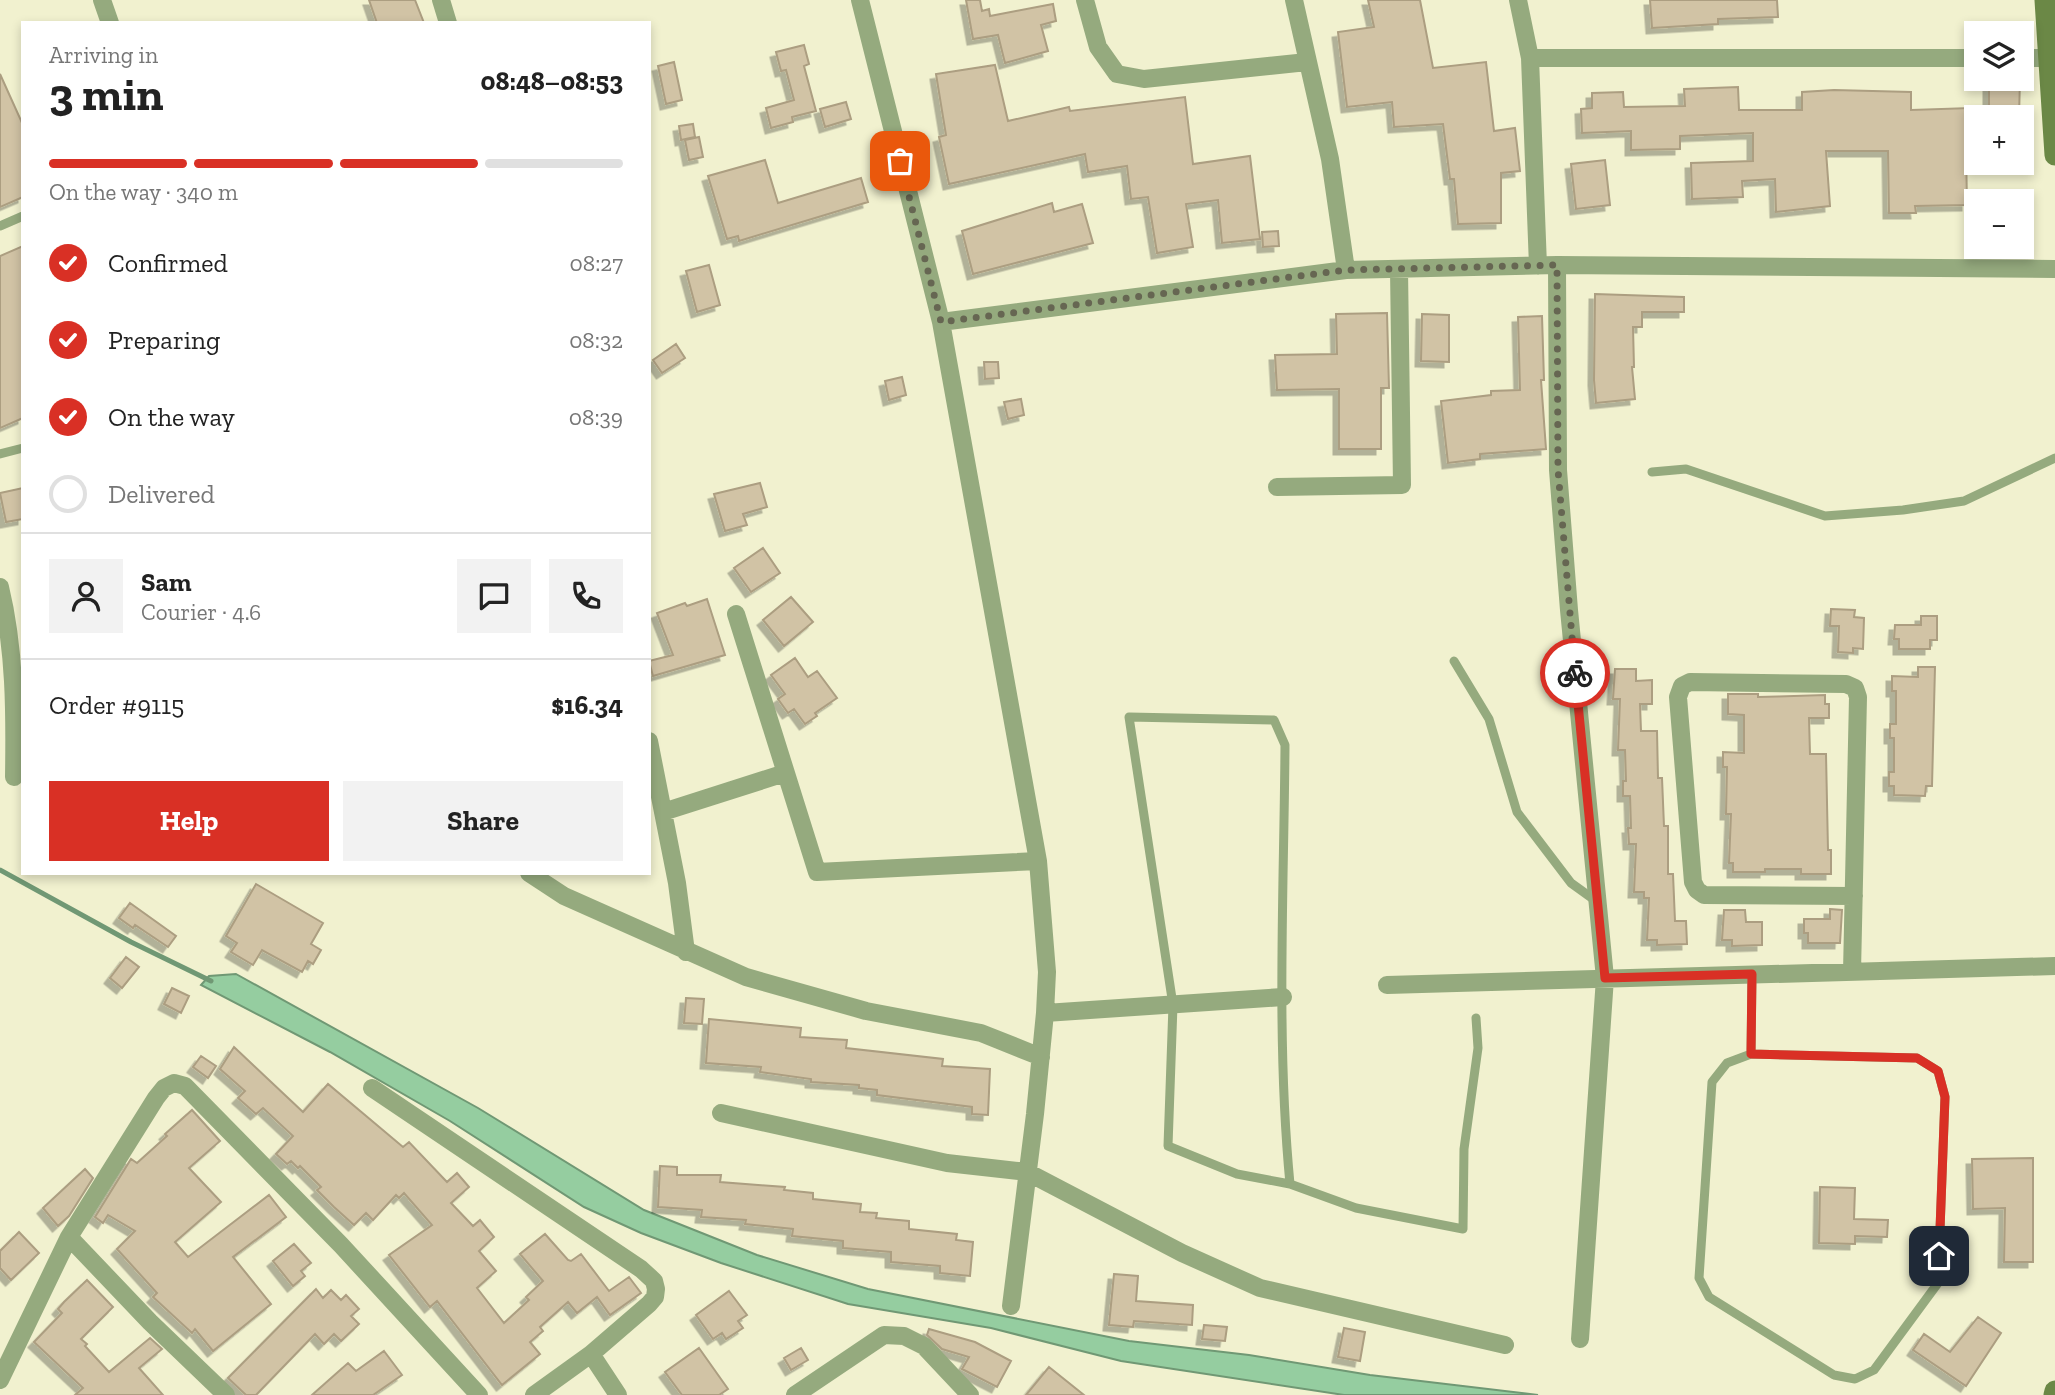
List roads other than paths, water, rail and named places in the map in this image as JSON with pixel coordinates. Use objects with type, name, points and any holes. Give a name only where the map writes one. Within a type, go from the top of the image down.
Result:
[{"type":"street","points":[[102,0],[109,21]]},
{"type":"street","points":[[441,0],[447,21]]},
{"type":"street","points":[[860,0],[941,322],[1038,861],[1047,972],[1045,1013],[1011,1306]]},
{"type":"street","points":[[1085,0],[1098,47],[1117,74],[1143,79],[1307,62]]},
{"type":"street","points":[[1294,0],[1330,159],[1346,270]]},
{"type":"street","points":[[1518,0],[1530,58],[1538,266]]},
{"type":"street","points":[[2045,0],[2055,155]]},
{"type":"street","points":[[1530,58],[1964,58]]},
{"type":"street","points":[[2034,58],[2050,58]]},
{"type":"street","points":[[941,322],[1346,270],[1557,265],[2055,269]]},
{"type":"street","points":[[1557,265],[1558,470],[1605,978],[1580,1339]]},
{"type":"street","points":[[1277,488],[1402,485],[1399,269]]},
{"type":"street","points":[[0,587],[7,617],[15,700],[14,777]]},
{"type":"street","points":[[736,614],[817,873],[1038,861]]},
{"type":"street","points":[[1852,972],[1854,896],[1858,697],[1855,688],[1846,684],[1690,682],[1682,686],[1678,697],[1693,882],[1697,890],[1704,895],[1854,896]]},
{"type":"street","points":[[651,751],[677,883],[686,952]]},
{"type":"street","points":[[663,812],[785,773]]},
{"type":"street","points":[[532,875],[564,896],[746,978],[866,1011],[981,1033],[1041,1057]]},
{"type":"street","points":[[1387,985],[2055,966]]},
{"type":"street","points":[[1045,1013],[1283,997]]},
{"type":"street","points":[[0,1380],[69,1237],[156,1098],[164,1088],[174,1083],[185,1086],[341,1245],[479,1395]]},
{"type":"street","points":[[372,1088],[509,1182],[591,1234],[641,1269],[654,1282],[655,1297],[649,1304],[591,1354],[534,1395]]},
{"type":"street","points":[[721,1113],[947,1163],[1027,1172],[1182,1253],[1260,1288],[1505,1345]]},
{"type":"street","points":[[69,1237],[150,1322],[226,1395]]},
{"type":"street","points":[[795,1395],[884,1335],[904,1336],[924,1346],[970,1395]]},
{"type":"street","points":[[591,1354],[618,1395]]},
{"type":"lane","points":[[0,226],[21,217]]},
{"type":"lane","points":[[0,454],[21,448]]},
{"type":"lane","points":[[1652,472],[1686,470],[1825,516],[1903,510],[1964,501],[2055,458]]},
{"type":"lane","points":[[1454,661],[1489,719],[1517,812],[1571,883],[1596,901]]},
{"type":"lane","points":[[1290,1184],[1284,1126],[1285,745],[1274,720],[1129,717],[1173,1005],[1168,1146],[1237,1174],[1290,1184],[1356,1208],[1463,1228],[1464,1149],[1478,1048],[1476,1018]]},
{"type":"lane","points":[[1751,1054],[1752,974]]},
{"type":"lane","points":[[1751,1054],[1917,1058],[1938,1071],[1945,1097],[1938,1283],[1874,1370],[1855,1379],[1834,1375],[1709,1297],[1699,1279],[1712,1082],[1727,1063],[1751,1054]]},
{"type":"waterway","points":[[0,870],[131,942],[211,981]]}]
